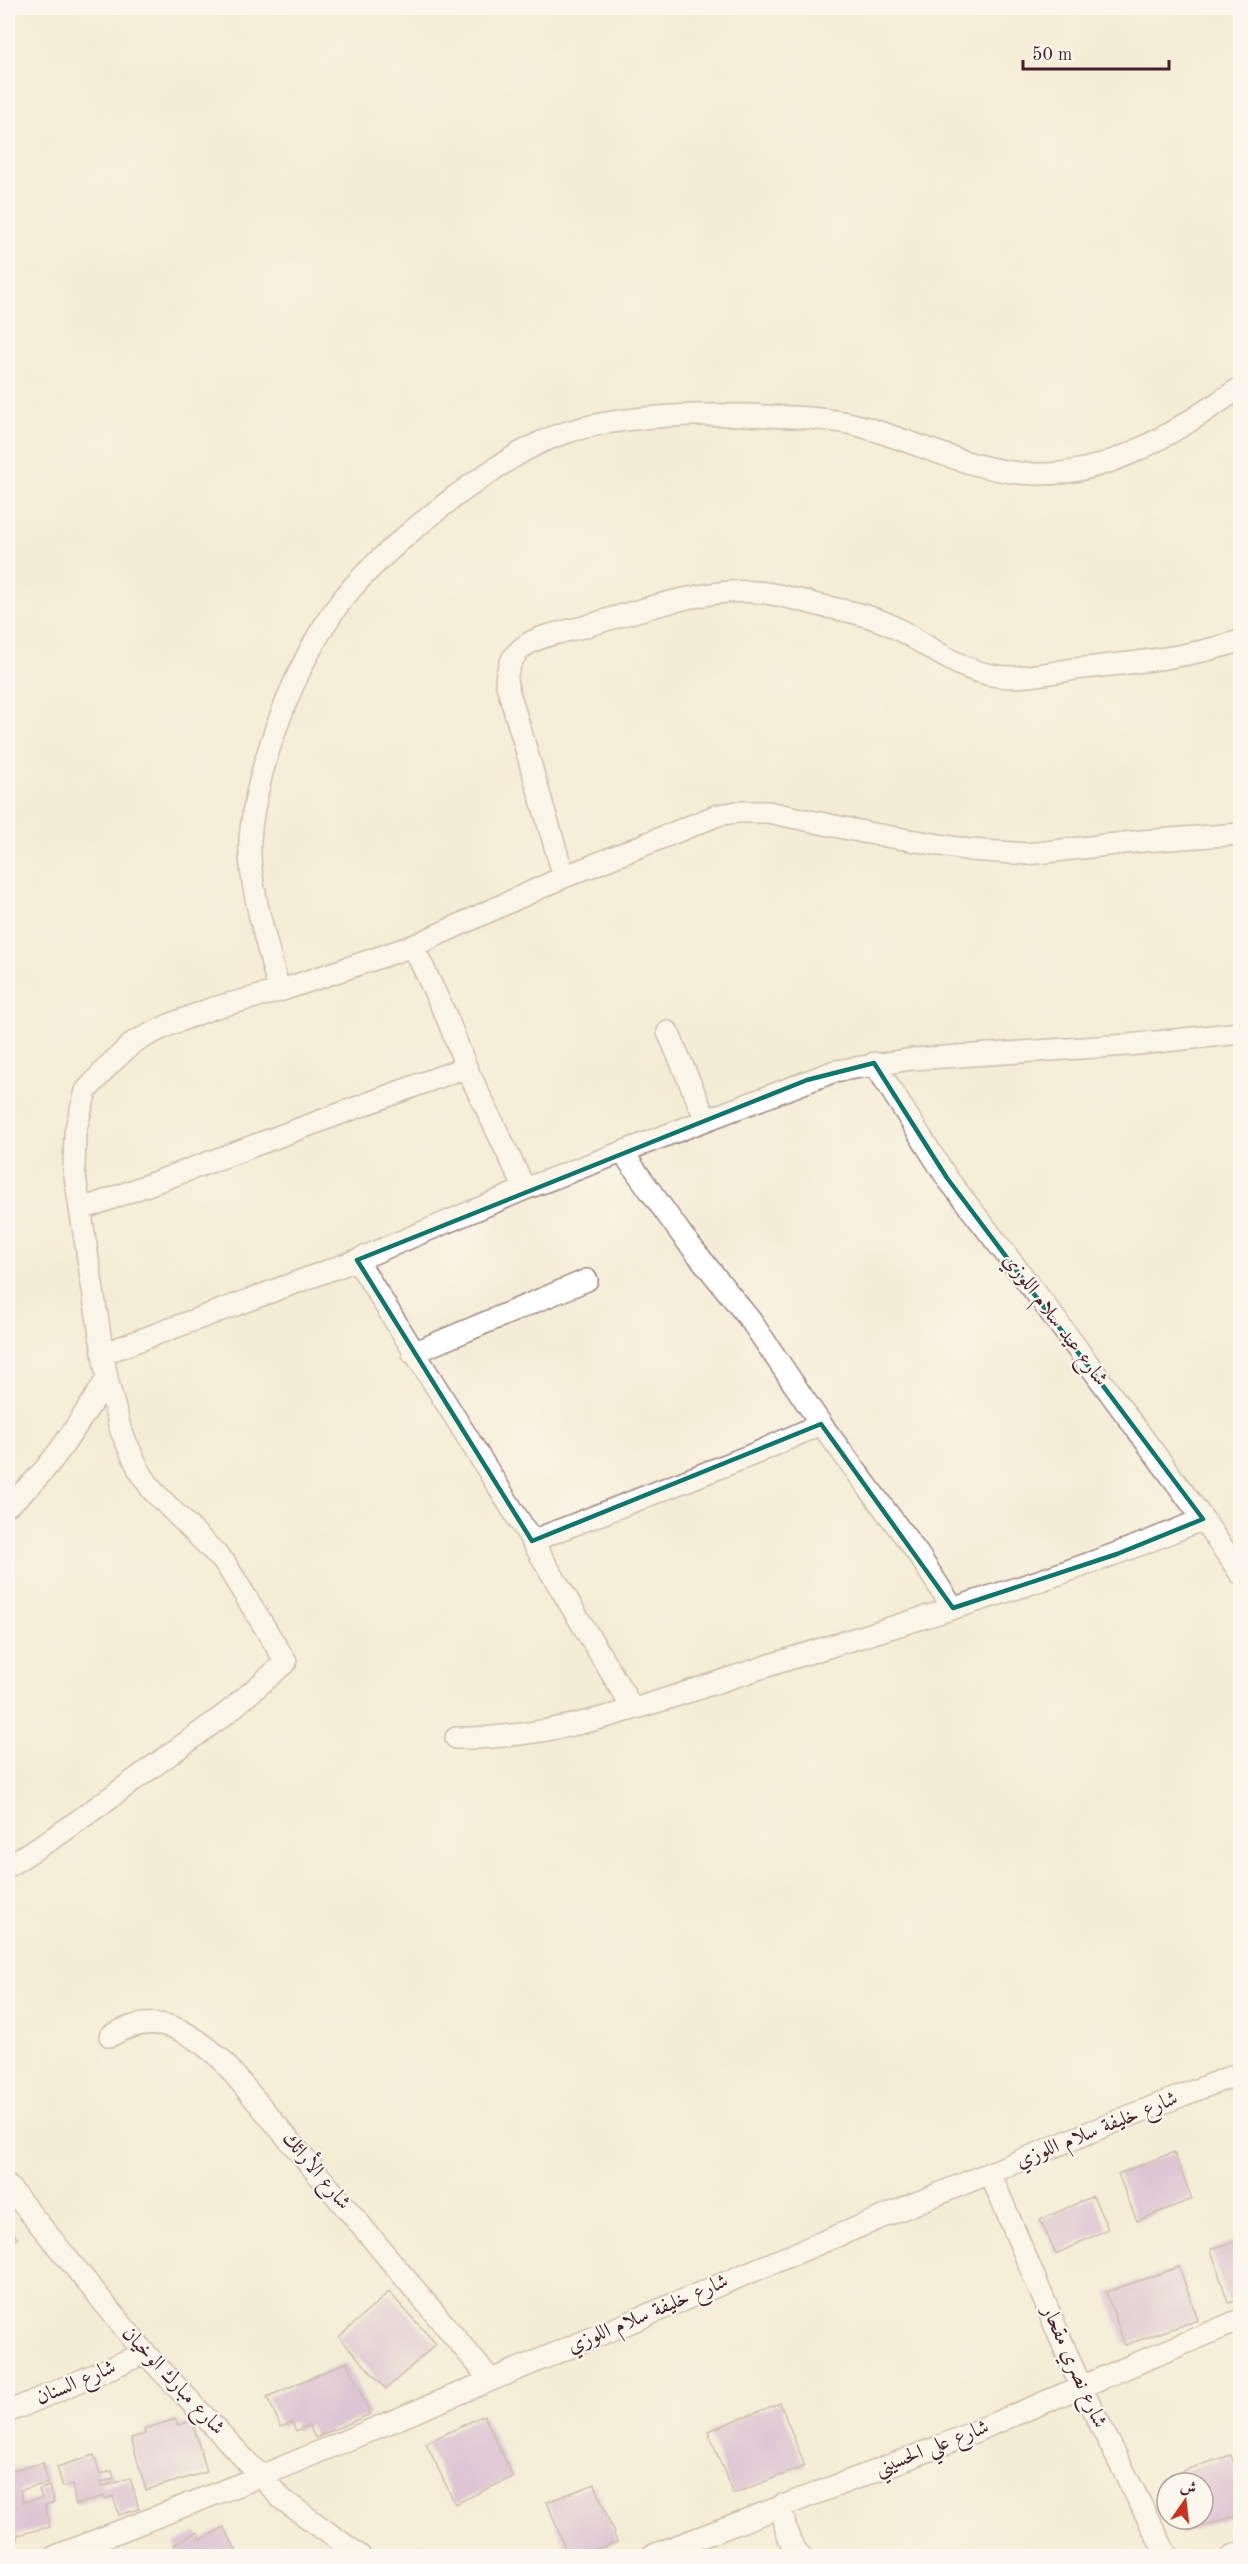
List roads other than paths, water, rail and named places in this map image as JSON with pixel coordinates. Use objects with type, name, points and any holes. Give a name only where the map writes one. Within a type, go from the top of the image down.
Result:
[{"type":"street","points":[[279,992],[255,890],[249,843],[255,800],[276,727],[323,628],[350,589],[412,528],[502,462],[554,437],[607,423],[650,418],[793,417],[857,425],[992,469],[1037,475],[1088,469],[1127,456],[1171,433],[1240,388]]},
{"type":"street","points":[[564,877],[506,682],[506,671],[515,653],[534,640],[644,610],[738,591],[757,592],[839,609],[886,623],[957,665],[978,672],[1011,677],[1148,662],[1201,653],[1240,641]]},
{"type":"street","points":[[8,1866],[62,1833],[227,1713],[286,1662],[225,1563],[152,1490],[139,1470],[121,1431],[107,1379],[105,1353],[74,1170],[75,1132],[86,1091],[134,1042],[171,1024],[213,1008],[279,992],[413,946],[564,877],[706,819],[746,811],[782,814],[868,833],[970,850],[1028,854],[1240,834]]},
{"type":"street","points":[[413,946],[466,1068],[525,1190]]},
{"type":"street","points":[[668,1032],[706,1120]]},
{"type":"street","points":[[105,1353],[357,1260],[525,1190],[807,1080],[874,1063],[1128,1045],[1240,1033]]},
{"type":"street","name":"شارع عيد سلام اللوزي","points":[[874,1063],[947,1178],[1042,1301],[1203,1519],[1240,1574]]},
{"type":"street","points":[[80,1210],[466,1068]]},
{"type":"street","points":[[623,1153],[682,1235],[751,1321],[821,1424],[918,1554],[953,1608]]},
{"type":"street","points":[[357,1260],[532,1541],[633,1709]]},
{"type":"street","points":[[413,1353],[587,1280]]},
{"type":"street","points":[[8,1505],[29,1488],[43,1471],[107,1379]]},
{"type":"street","points":[[532,1541],[754,1454],[821,1424]]},
{"type":"street","points":[[456,1738],[516,1736],[633,1709],[1117,1554],[1203,1519]]},
{"type":"street","name":"شارع الأرائك","points":[[110,2036],[135,2025],[153,2023],[170,2025],[185,2031],[221,2059],[490,2379]]},
{"type":"street","name":"شارع خليفة سلام اللوزي","points":[[56,2556],[261,2476],[990,2173],[1240,2073]]},
{"type":"street","name":"شارع نصري مقحار","points":[[990,2173],[1081,2387],[1167,2556]]},
{"type":"street","name":"شارع مبارك الوخيان","points":[[8,2186],[145,2353],[261,2476],[291,2506],[360,2556]]},
{"type":"street","name":"شارع علي الحسيني","points":[[651,2556],[938,2447],[1240,2320]]},
{"type":"street","name":"شارع السنان","points":[[8,2412],[145,2353]]},
{"type":"street","points":[[782,2505],[785,2531],[793,2549],[800,2556]]},
{"type":"street","points":[[1233,2556],[1240,2553]]}]
